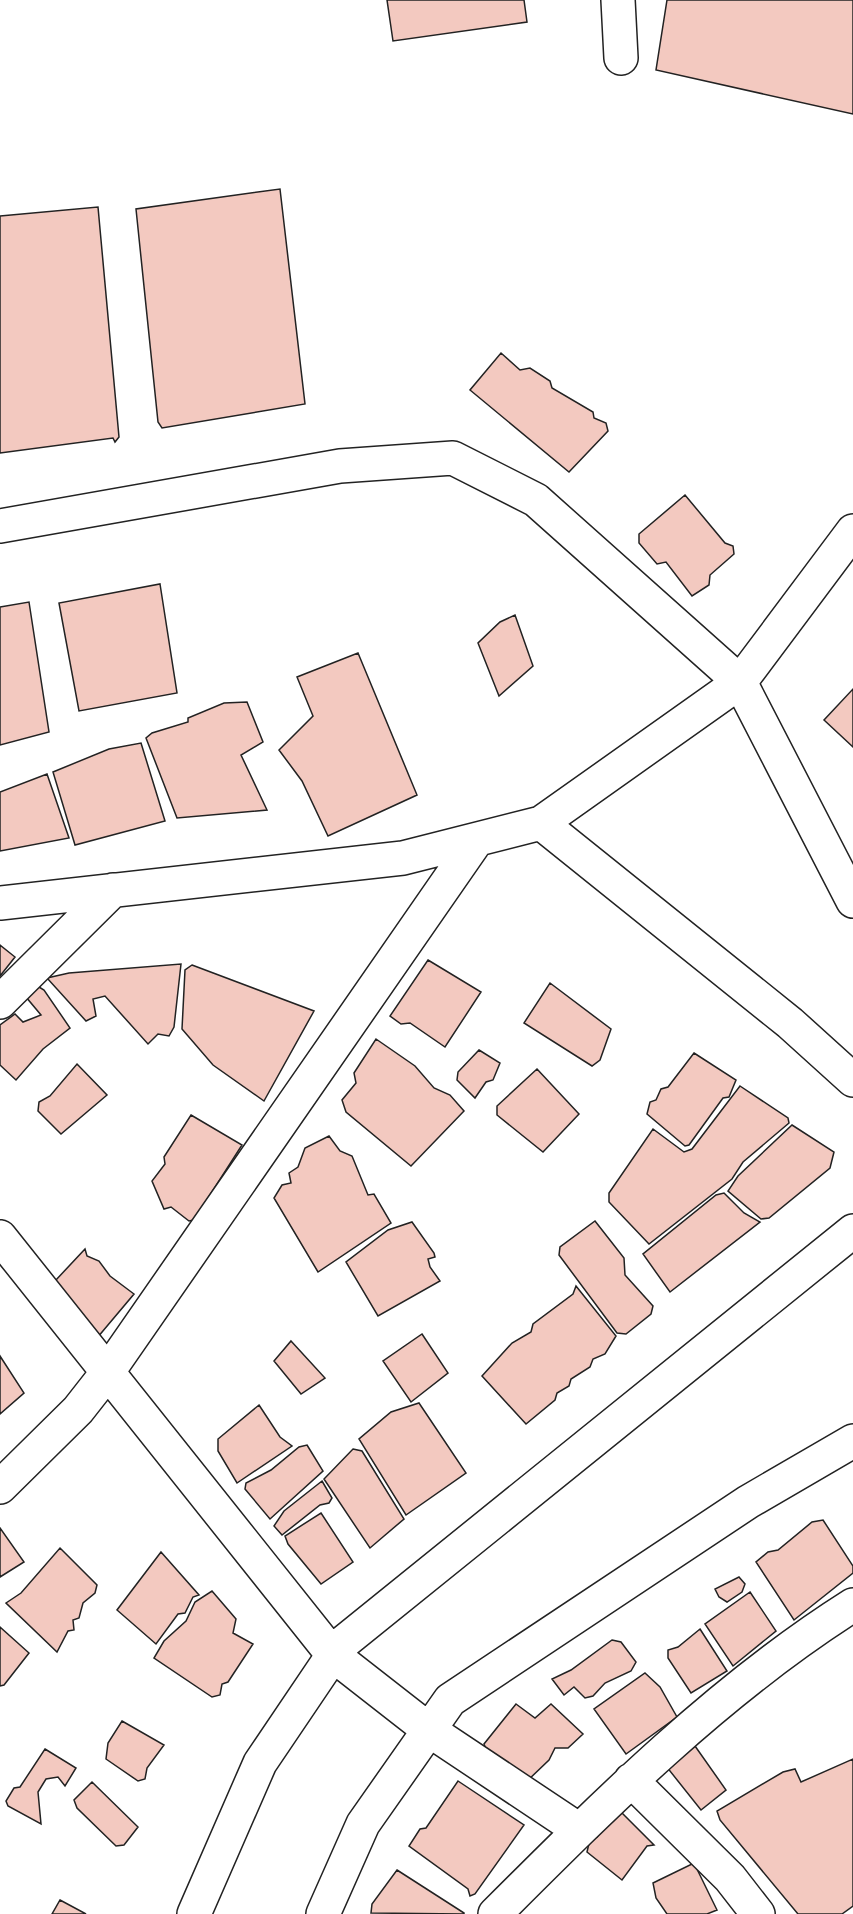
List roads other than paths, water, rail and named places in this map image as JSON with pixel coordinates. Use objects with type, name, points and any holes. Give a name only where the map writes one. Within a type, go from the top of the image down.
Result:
[{"type":"street","points":[[618,0],[621,58]]},
{"type":"street","points":[[0,526],[340,466],[453,458],[536,500],[740,682],[853,901]]},
{"type":"street","points":[[0,903],[403,858],[541,823],[740,682],[853,531]]},
{"type":"street","points":[[541,823],[790,1023],[853,1080]]},
{"type":"street","points":[[0,1487],[78,1410],[106,1373],[476,841]]},
{"type":"street","points":[[0,1002],[114,890]]},
{"type":"street","points":[[194,1914],[260,1763],[339,1646],[853,1231]]},
{"type":"street","points":[[0,1237],[106,1373],[333,1655],[429,1730],[579,1830]]},
{"type":"street","points":[[323,1914],[363,1824],[450,1700],[748,1502],[853,1441]]},
{"type":"street","points":[[495,1914],[631,1780],[796,1641],[853,1605]]},
{"type":"street","points":[[631,1780],[730,1878],[758,1914]]}]
